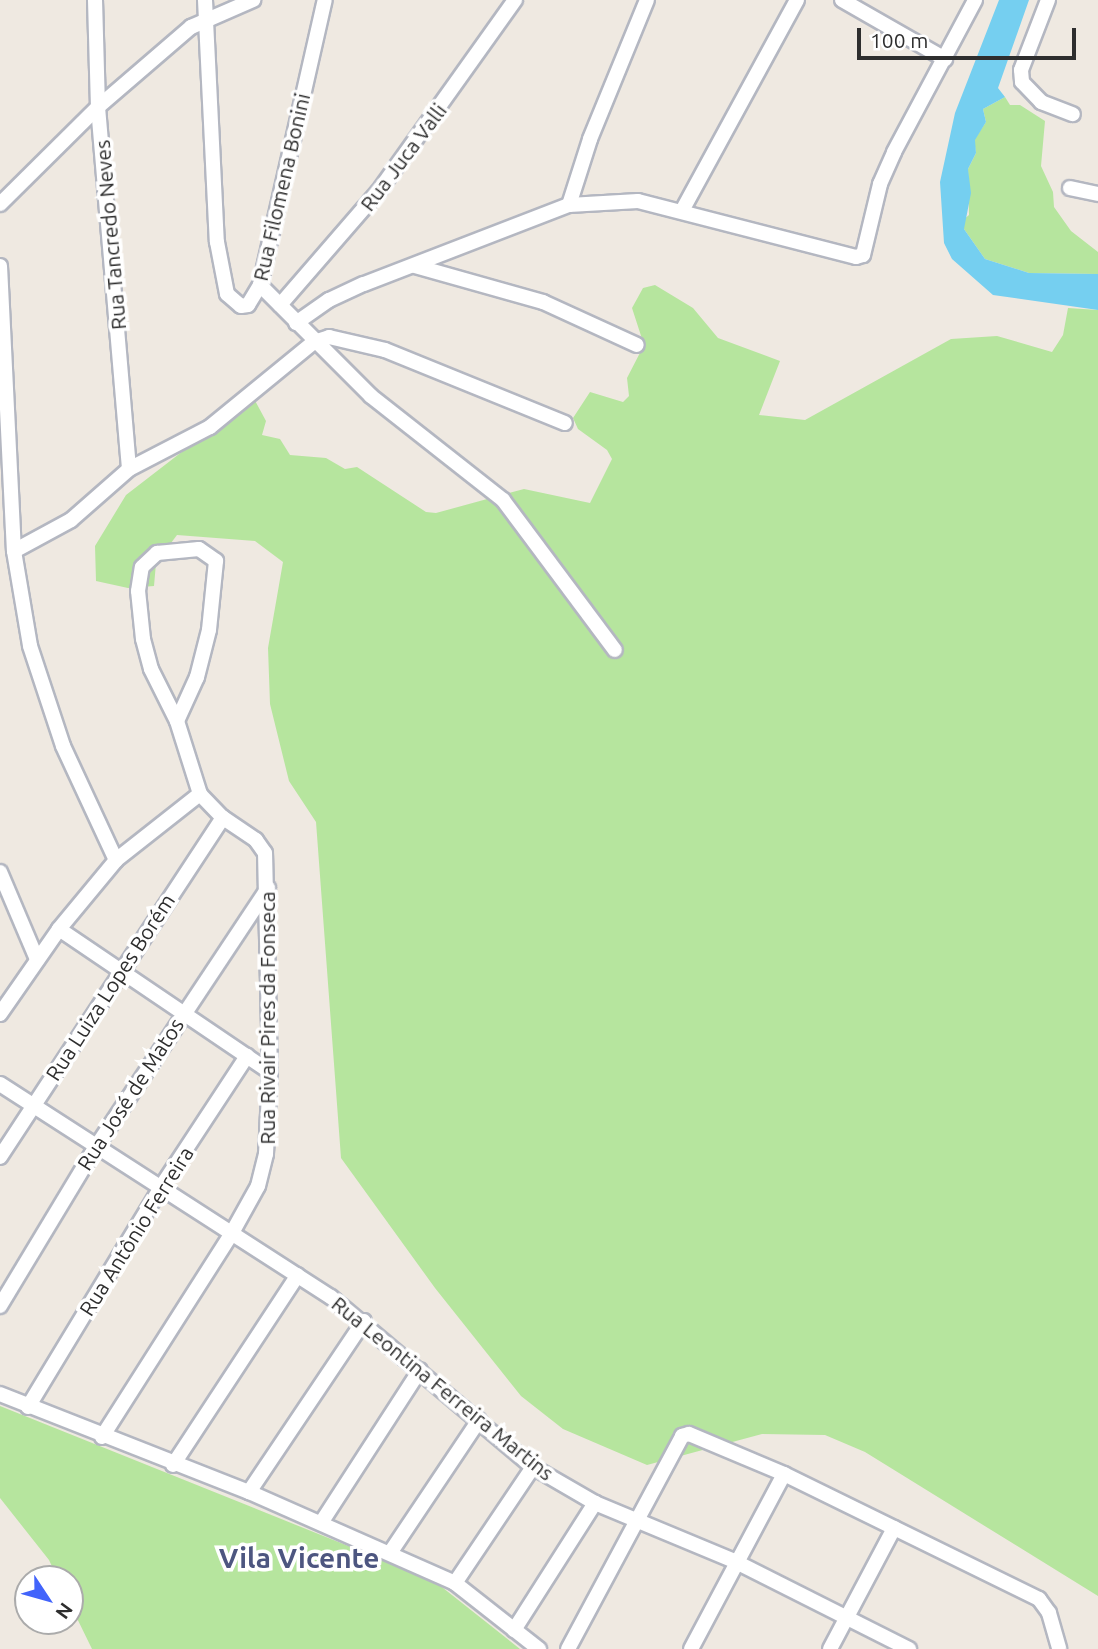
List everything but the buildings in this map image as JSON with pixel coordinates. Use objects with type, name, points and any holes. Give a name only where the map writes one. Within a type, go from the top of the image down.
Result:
[{"type":"street","name":"Rua Tancredo Neves","points":[[95,0],[98,107],[129,469]]},
{"type":"street","name":"Rua Filomena Bonini","points":[[205,0],[222,277],[227,294],[241,306],[248,305],[260,285],[325,0]]},
{"type":"street","points":[[0,204],[98,107],[206,19],[253,0]]},
{"type":"street","name":"Rua Juca Valli","points":[[280,305],[379,192],[515,0]]},
{"type":"street","points":[[569,205],[590,139],[647,0]]},
{"type":"street","points":[[684,209],[797,0]]},
{"type":"street","points":[[842,0],[945,59]]},
{"type":"street","points":[[296,323],[329,300],[569,205],[638,201],[684,209],[856,257],[869,247],[880,184],[894,152],[975,0]]},
{"type":"street","points":[[1048,0],[1021,70],[1022,82],[1041,102],[1073,114]]},
{"type":"street","points":[[1070,188],[1098,194]]},
{"type":"street","points":[[0,266],[14,551],[30,646],[59,734],[116,860]]},
{"type":"street","points":[[414,266],[543,302],[637,345]]},
{"type":"street","points":[[260,285],[314,342],[371,396],[503,500],[615,650]]},
{"type":"street","points":[[14,551],[71,520],[129,469],[210,428],[314,342],[329,337],[385,350],[565,423]]},
{"type":"street","points":[[0,1014],[59,929],[116,860],[200,794],[177,721],[151,669],[143,639],[139,578],[142,567],[157,553],[200,549],[216,561],[209,630],[197,677],[177,721]]},
{"type":"street","name":"Rua Rivair Pires da Fonseca","points":[[102,1437],[233,1231],[263,1172],[270,1072],[268,888],[261,846],[223,818],[200,794]]},
{"type":"street","name":"Rua Luiza Lopes Borém","points":[[0,1157],[223,818]]},
{"type":"street","points":[[0,872],[37,959]]},
{"type":"street","name":"Rua José de Matos","points":[[0,1306],[96,1147],[181,1014],[268,888]]},
{"type":"street","points":[[59,929],[270,1072]]},
{"type":"street","name":"Rua Antônio Ferreira","points":[[28,1407],[161,1186],[247,1056]]},
{"type":"street","name":"Rua Leontina Ferreira Martins","points":[[0,1084],[233,1231],[364,1321],[533,1467],[596,1503],[734,1561],[909,1649]]},
{"type":"street","points":[[173,1465],[298,1275]]},
{"type":"street","points":[[249,1492],[364,1321]]},
{"type":"street","points":[[321,1524],[419,1370]]},
{"type":"street","points":[[0,1394],[173,1465],[249,1492],[456,1583],[539,1649]]},
{"type":"street","points":[[390,1553],[479,1420]]},
{"type":"street","points":[[568,1649],[686,1434],[783,1474],[1039,1599],[1049,1613],[1059,1649]]},
{"type":"street","points":[[456,1583],[533,1467]]},
{"type":"street","points":[[691,1649],[734,1561],[783,1474]]},
{"type":"street","points":[[514,1630],[596,1503]]},
{"type":"street","points":[[830,1649],[845,1616],[894,1528]]},
{"type":"green space","points":[[1005,97],[1010,105],[1020,105],[1045,121],[1041,166],[1053,192],[1054,207],[1071,231],[1098,252],[1098,274],[1029,273],[985,259],[964,229],[963,220],[969,215],[968,169],[976,153],[974,140],[986,122],[983,109]]},
{"type":"green space","points":[[655,285],[693,308],[718,338],[780,361],[759,415],[805,420],[951,339],[997,336],[1052,352],[1063,335],[1068,308],[1098,310],[1098,1596],[865,1452],[825,1435],[762,1434],[647,1465],[563,1429],[521,1396],[435,1288],[341,1158],[316,822],[289,781],[270,704],[268,648],[283,562],[255,541],[177,535],[156,563],[154,586],[128,588],[96,581],[95,546],[126,495],[253,397],[266,421],[262,435],[280,439],[290,455],[326,458],[345,469],[357,467],[426,512],[436,513],[524,489],[590,503],[612,459],[607,450],[578,429],[573,418],[590,392],[623,402],[629,396],[627,378],[644,345],[632,308],[643,288]]},
{"type":"green space","points":[[0,1406],[433,1580],[520,1649],[92,1649],[84,1633],[84,1565],[51,1565],[0,1498]]},
{"type":"water","points":[[999,0],[1029,0],[998,88],[1005,97],[983,109],[986,122],[975,140],[976,153],[968,169],[971,193],[964,229],[985,259],[1029,273],[1098,274],[1098,310],[993,295],[952,259],[944,243],[940,182],[955,113]]},
{"type":"district","name":"Vila Vicente","points":[[299,1558]]}]
